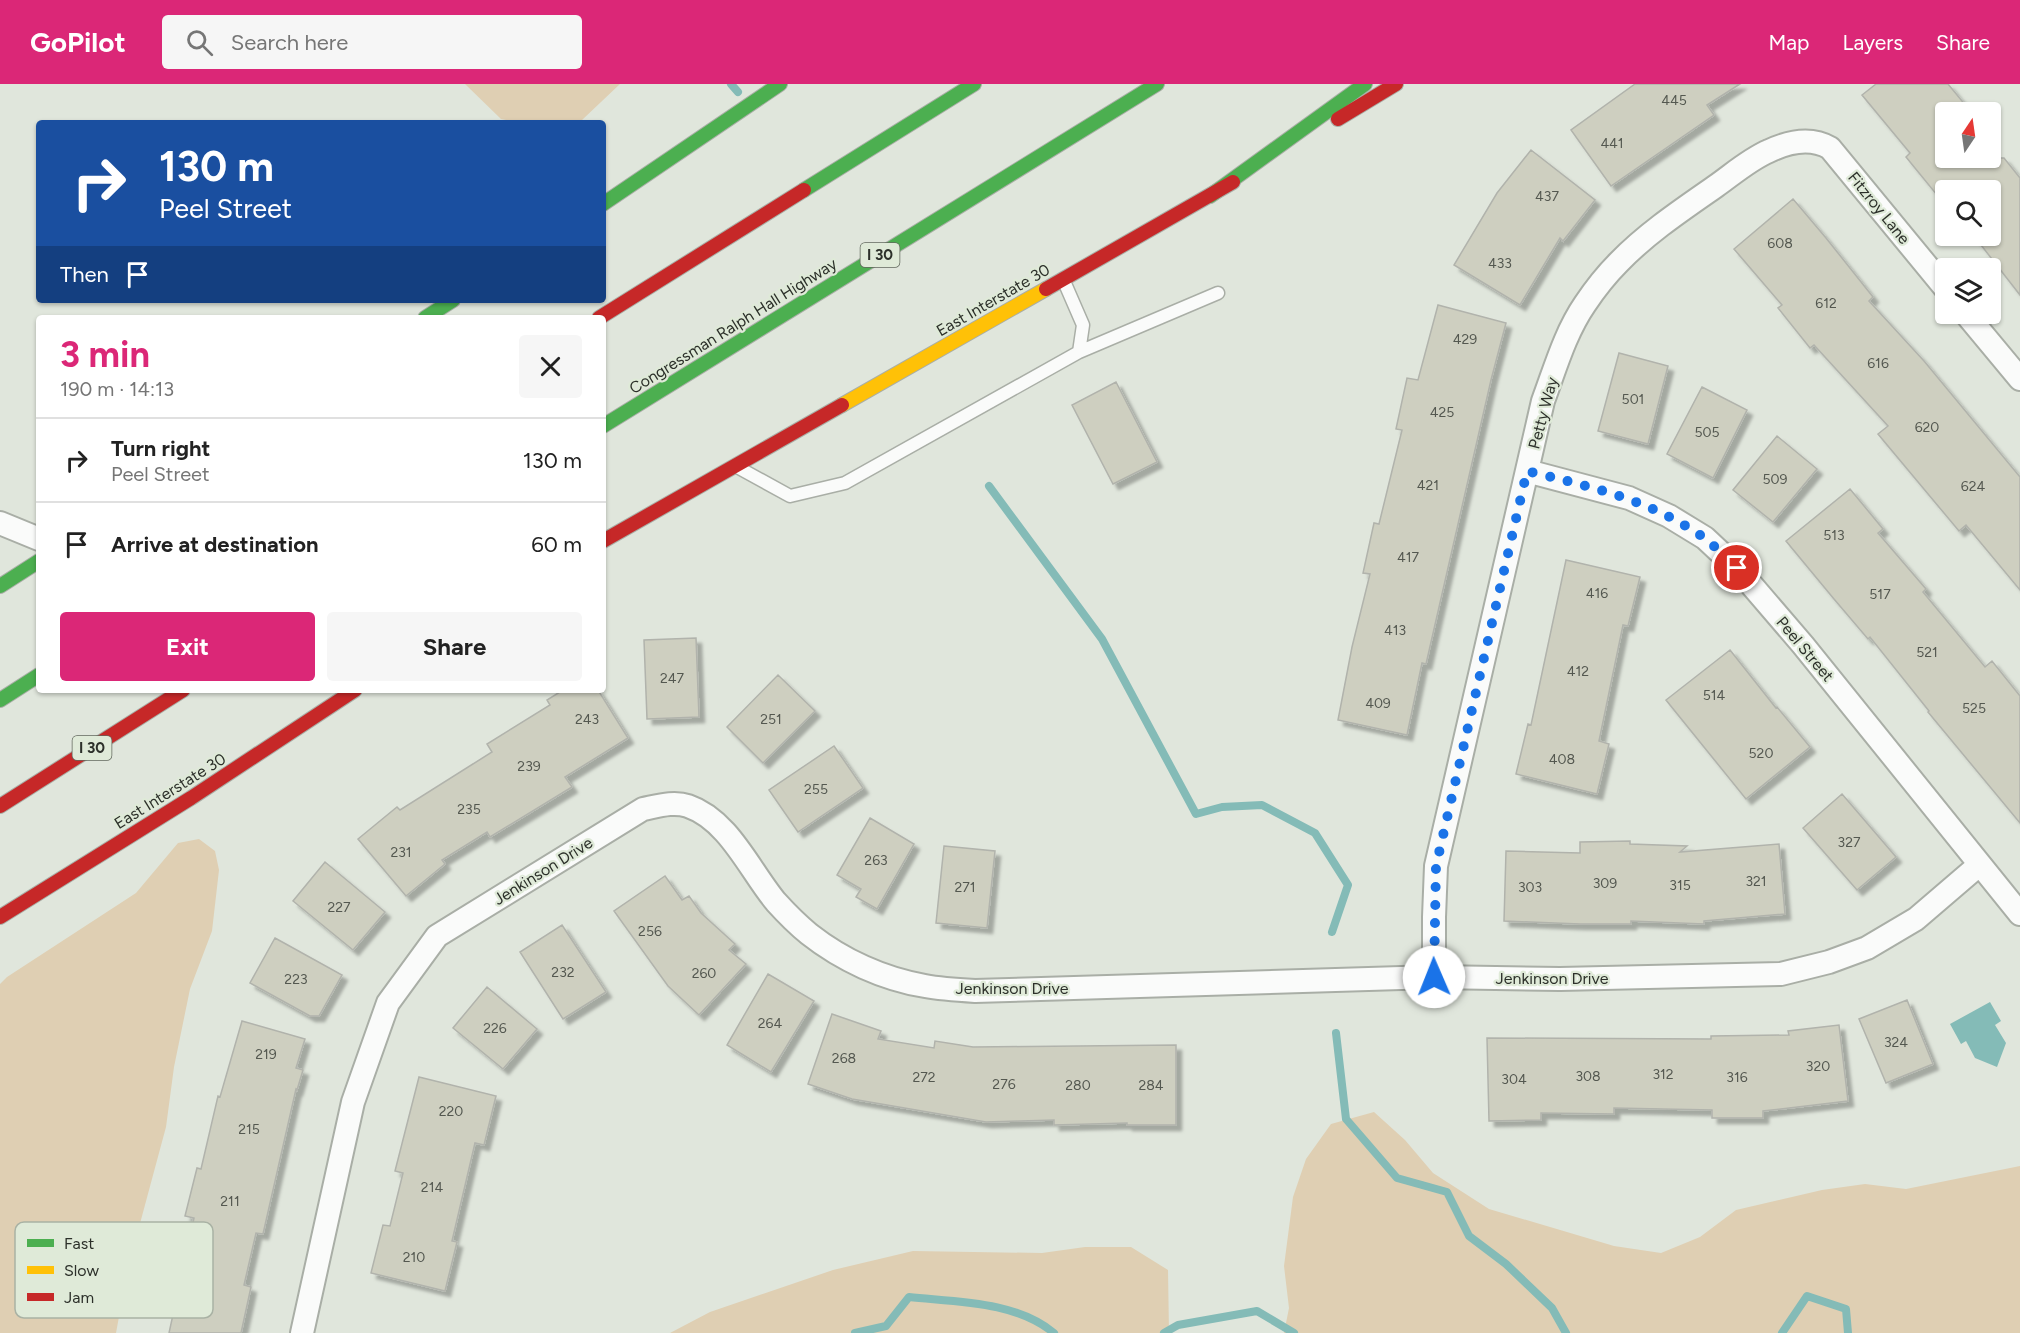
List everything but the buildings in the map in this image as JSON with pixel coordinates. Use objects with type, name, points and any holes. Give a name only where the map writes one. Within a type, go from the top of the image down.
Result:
[{"type":"main road","points":[[606,202],[780,84]]},
{"type":"main road","points":[[604,315],[974,84]]},
{"type":"main road","name":"Congressman Ralph Hall Highway","points":[[606,424],[1157,84]]},
{"type":"main road","points":[[1210,196],[1365,84]]},
{"type":"main road","name":"East Interstate 30","points":[[606,539],[1210,196],[1396,84]]},
{"type":"main road","points":[[430,315],[448,303]]},
{"type":"main road","points":[[0,586],[36,563]]},
{"type":"main road","points":[[0,700],[36,677]]},
{"type":"main road","name":"I 30","points":[[0,806],[178,693]]},
{"type":"main road","name":"East Interstate 30","points":[[0,917],[191,798],[350,693]]},
{"type":"street","name":"Fitzroy Lane","points":[[1805,141],[1820,142],[1830,148],[1935,276]]},
{"type":"street","name":"Petty Way","points":[[1434,977],[1436,866],[1543,401],[1565,341],[1582,307],[1601,281],[1641,242],[1769,150],[1805,141]]},
{"type":"street","points":[[1974,324],[2020,379]]},
{"type":"street","name":"Peel Street","points":[[1527,471],[1629,498],[1669,516],[1705,538],[1737,568],[1803,645],[2020,914]]},
{"type":"street","points":[[0,523],[36,537]]},
{"type":"street","name":"Jenkinson Drive","points":[[302,1333],[353,1102],[388,1003],[437,936],[644,809],[664,804],[686,805],[706,814],[723,829],[777,903],[808,934],[842,957],[877,974],[924,986],[975,991],[1434,977],[1560,978],[1780,974],[1828,962],[1867,948],[1916,919],[1979,865]]},
{"type":"lane","points":[[1063,279],[1083,325],[1079,352]]},
{"type":"lane","points":[[736,466],[790,496],[844,483],[1079,352],[1218,293]]},
{"type":"shaded area","points":[[465,84],[620,84],[582,120],[501,119]]},
{"type":"shaded area","points":[[199,839],[215,851],[219,870],[212,931],[190,989],[174,1067],[166,1127],[140,1222],[15,1222],[15,1318],[119,1318],[116,1333],[0,1333],[0,984],[7,977],[136,893],[178,843]]},
{"type":"shaded area","points":[[1374,1112],[1405,1140],[1433,1173],[1489,1209],[1614,1246],[1661,1253],[1700,1237],[1736,1210],[1822,1190],[1865,1184],[1906,1189],[2020,1166],[2020,1333],[1284,1333],[1289,1308],[1284,1266],[1293,1197],[1306,1159],[1331,1124]]},
{"type":"shaded area","points":[[1085,1247],[1131,1247],[1168,1270],[1169,1333],[670,1333],[710,1312],[833,1270],[913,1251],[1042,1253]]},
{"type":"water","points":[[1990,1002],[2001,1021],[1995,1025],[2006,1043],[1997,1067],[1975,1058],[1966,1041],[1961,1044],[1950,1024]]},
{"type":"waterway","points":[[731,84],[738,92]]},
{"type":"waterway","points":[[989,486],[1102,639],[1196,814],[1222,807],[1262,805],[1315,833],[1348,885],[1332,932]]},
{"type":"waterway","points":[[1336,1033],[1346,1119],[1397,1178],[1447,1192],[1469,1236],[1506,1264],[1552,1308],[1566,1333]]},
{"type":"waterway","points":[[1782,1333],[1807,1296],[1846,1309],[1848,1333]]},
{"type":"waterway","points":[[855,1333],[886,1326],[909,1297],[966,1302],[1004,1309],[1039,1322],[1054,1333]]},
{"type":"waterway","points":[[1164,1333],[1178,1325],[1257,1311],[1294,1333]]},
{"type":"traffic: fast","points":[[606,202],[780,84]]},
{"type":"traffic: fast","points":[[804,190],[974,84]]},
{"type":"traffic: fast","points":[[606,424],[1157,84]]},
{"type":"traffic: fast","points":[[1210,196],[1365,84]]},
{"type":"traffic: fast","points":[[430,315],[448,303]]},
{"type":"traffic: fast","points":[[0,586],[36,563]]},
{"type":"traffic: fast","points":[[0,700],[36,677]]},
{"type":"traffic: slow","points":[[842,405],[1046,289]]},
{"type":"traffic: jam","points":[[1338,119],[1396,84]]},
{"type":"traffic: jam","points":[[1046,289],[1233,182]]},
{"type":"traffic: jam","points":[[604,315],[804,190]]},
{"type":"traffic: jam","points":[[606,539],[842,405]]},
{"type":"traffic: jam","points":[[0,806],[178,693]]},
{"type":"traffic: jam","points":[[0,917],[191,798],[350,693]]},
{"type":"route","points":[[1434,977],[1436,866],[1527,471],[1629,498],[1669,516],[1705,538],[1737,568]]}]
